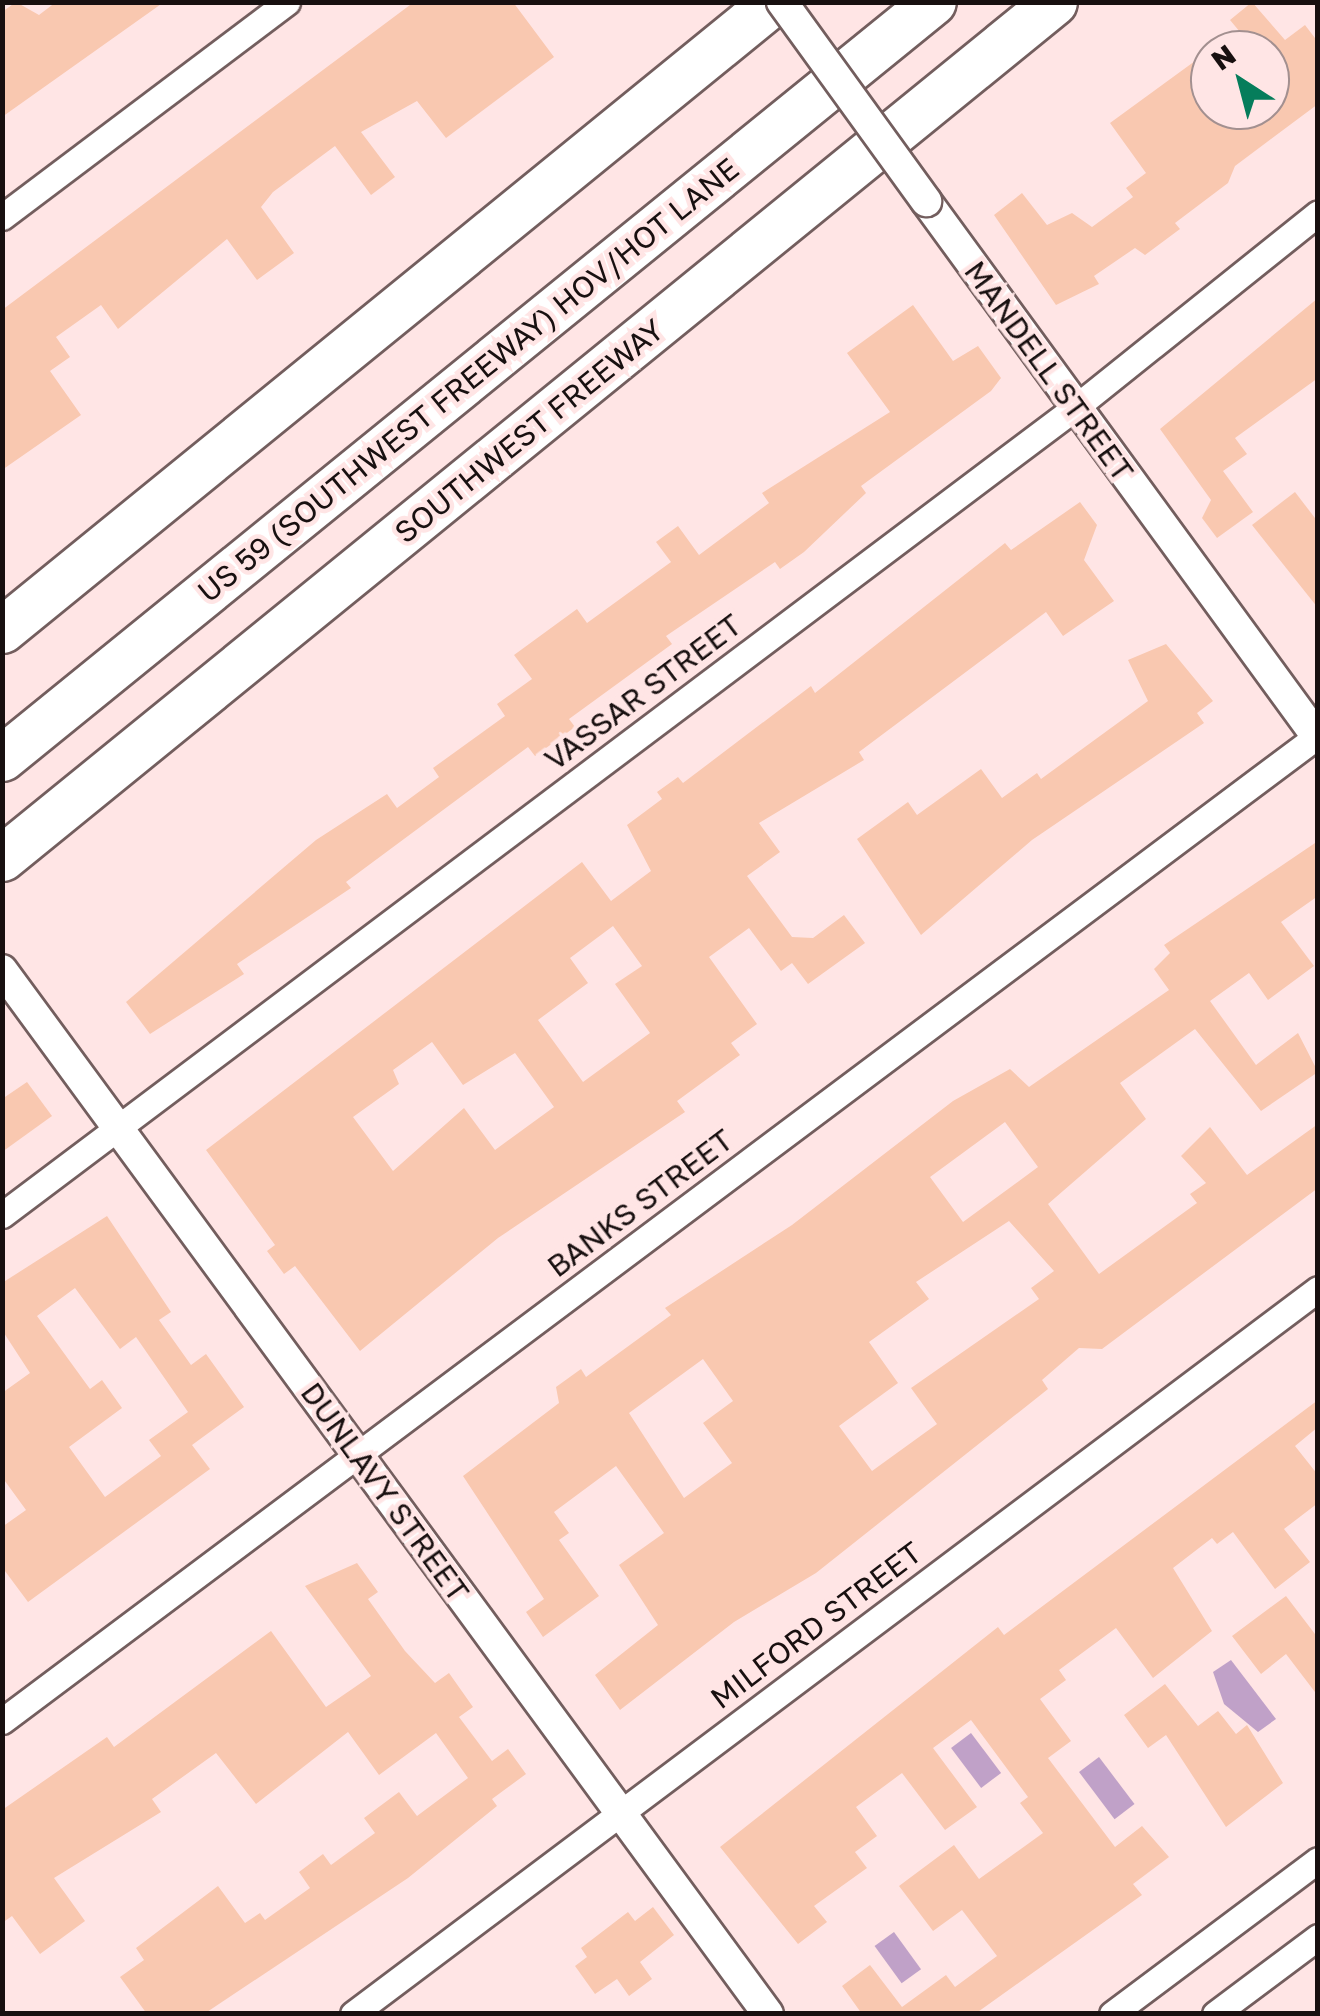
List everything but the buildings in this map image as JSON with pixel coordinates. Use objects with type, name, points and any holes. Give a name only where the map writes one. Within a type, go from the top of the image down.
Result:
[{"type":"highway","points":[[2,630],[773,2]]},
{"type":"highway","name":"US 59 (SOUTHWEST FREEWAY) HOV/HOT LANE","points":[[2,758],[933,2]]},
{"type":"highway","name":"SOUTHWEST FREEWAY","points":[[2,858],[1054,2]]},
{"type":"street","points":[[2,217],[287,2]]},
{"type":"street","name":"MANDELL STREET","points":[[782,2],[1317,738]]},
{"type":"street","name":"VASSAR STREET","points":[[2,1215],[1076,407],[1318,213]]},
{"type":"street","name":"BANKS STREET","points":[[2,1720],[1317,738]]},
{"type":"street","name":"DUNLAVY STREET","points":[[2,970],[768,2014]]},
{"type":"street","name":"MILFORD STREET","points":[[353,2014],[1318,1289]]},
{"type":"street","points":[[1112,2014],[1318,1860]]},
{"type":"street","points":[[1215,2014],[1318,1937]]},
{"type":"shaded area","points":[[1231,1660],[1276,1719],[1258,1732],[1224,1704],[1213,1672]]},
{"type":"shaded area","points":[[971,1733],[1001,1773],[981,1788],[951,1748]]},
{"type":"shaded area","points":[[1099,1757],[1135,1804],[1115,1819],[1079,1772]]},
{"type":"shaded area","points":[[894,1932],[921,1969],[902,1983],[875,1946]]}]
